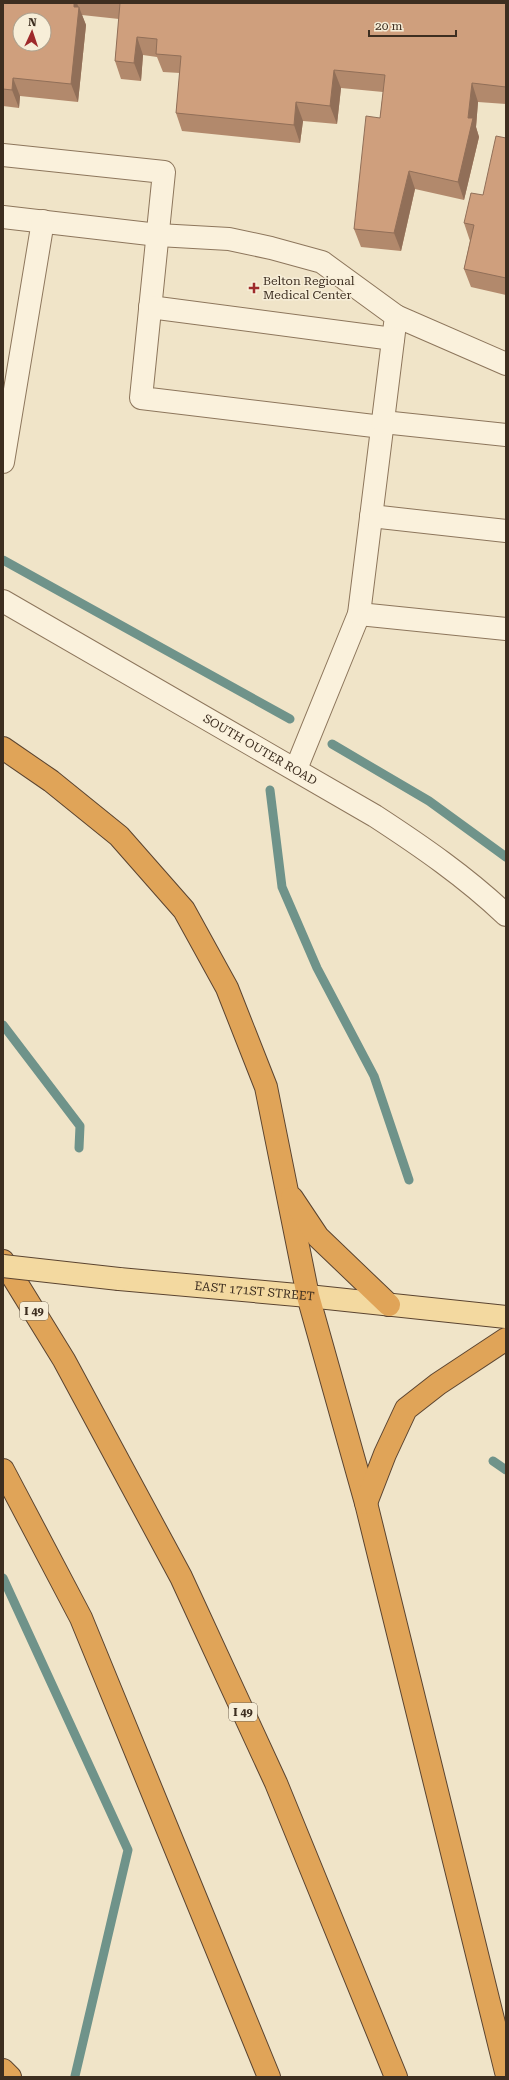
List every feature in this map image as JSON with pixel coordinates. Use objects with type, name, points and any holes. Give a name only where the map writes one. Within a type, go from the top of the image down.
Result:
[{"type":"highway","points":[[3,748],[51,781],[119,836],[184,910],[227,988],[266,1087],[308,1296],[366,1502],[506,2072]]},
{"type":"highway","points":[[287,1190],[318,1237],[389,1305]]},
{"type":"highway","name":"I 49","points":[[3,1261],[64,1360],[181,1577],[276,1783],[396,2077]]},
{"type":"highway","points":[[366,1502],[385,1454],[406,1409],[438,1384],[506,1339]]},
{"type":"highway","points":[[3,1470],[81,1618],[268,2077]]},
{"type":"highway","points":[[3,2070],[10,2077]]},
{"type":"main road","name":"EAST 171ST STREET","points":[[3,1266],[119,1279],[308,1296],[506,1317]]},
{"type":"street","points":[[3,155],[164,172],[141,398],[382,424],[506,435]]},
{"type":"street","points":[[3,217],[158,235],[229,239],[322,262],[396,316],[506,364]]},
{"type":"street","points":[[3,462],[43,221]]},
{"type":"street","points":[[150,307],[393,338]]},
{"type":"street","points":[[296,769],[359,614],[396,316]]},
{"type":"street","points":[[371,516],[506,531]]},
{"type":"street","name":"SOUTH OUTER ROAD","points":[[3,601],[375,816],[427,850],[488,898],[506,915]]},
{"type":"street","points":[[359,614],[506,629]]},
{"type":"building","points":[[3,3],[74,3],[74,7],[79,7],[71,84],[13,78],[12,90],[3,89]]},
{"type":"building","points":[[120,3],[506,3],[506,87],[472,83],[468,118],[473,118],[458,182],[409,171],[394,233],[354,229],[366,116],[380,118],[385,75],[334,70],[330,106],[296,102],[294,125],[176,113],[181,56],[156,54],[157,39],[137,37],[134,63],[115,61]]},
{"type":"building","points":[[496,136],[506,138],[506,278],[464,269],[474,225],[464,223],[471,193],[483,195]]},
{"type":"waterway","points":[[3,560],[290,719]]},
{"type":"waterway","points":[[332,744],[429,801],[506,857]]},
{"type":"waterway","points":[[270,790],[282,887],[317,968],[374,1076],[409,1180]]},
{"type":"waterway","points":[[3,1025],[80,1126],[79,1148]]},
{"type":"waterway","points":[[493,1461],[506,1470]]},
{"type":"waterway","points":[[3,1578],[128,1850],[75,2076]]},
{"type":"place","name":"Belton Regional Medical Center","points":[[254,288]]}]
